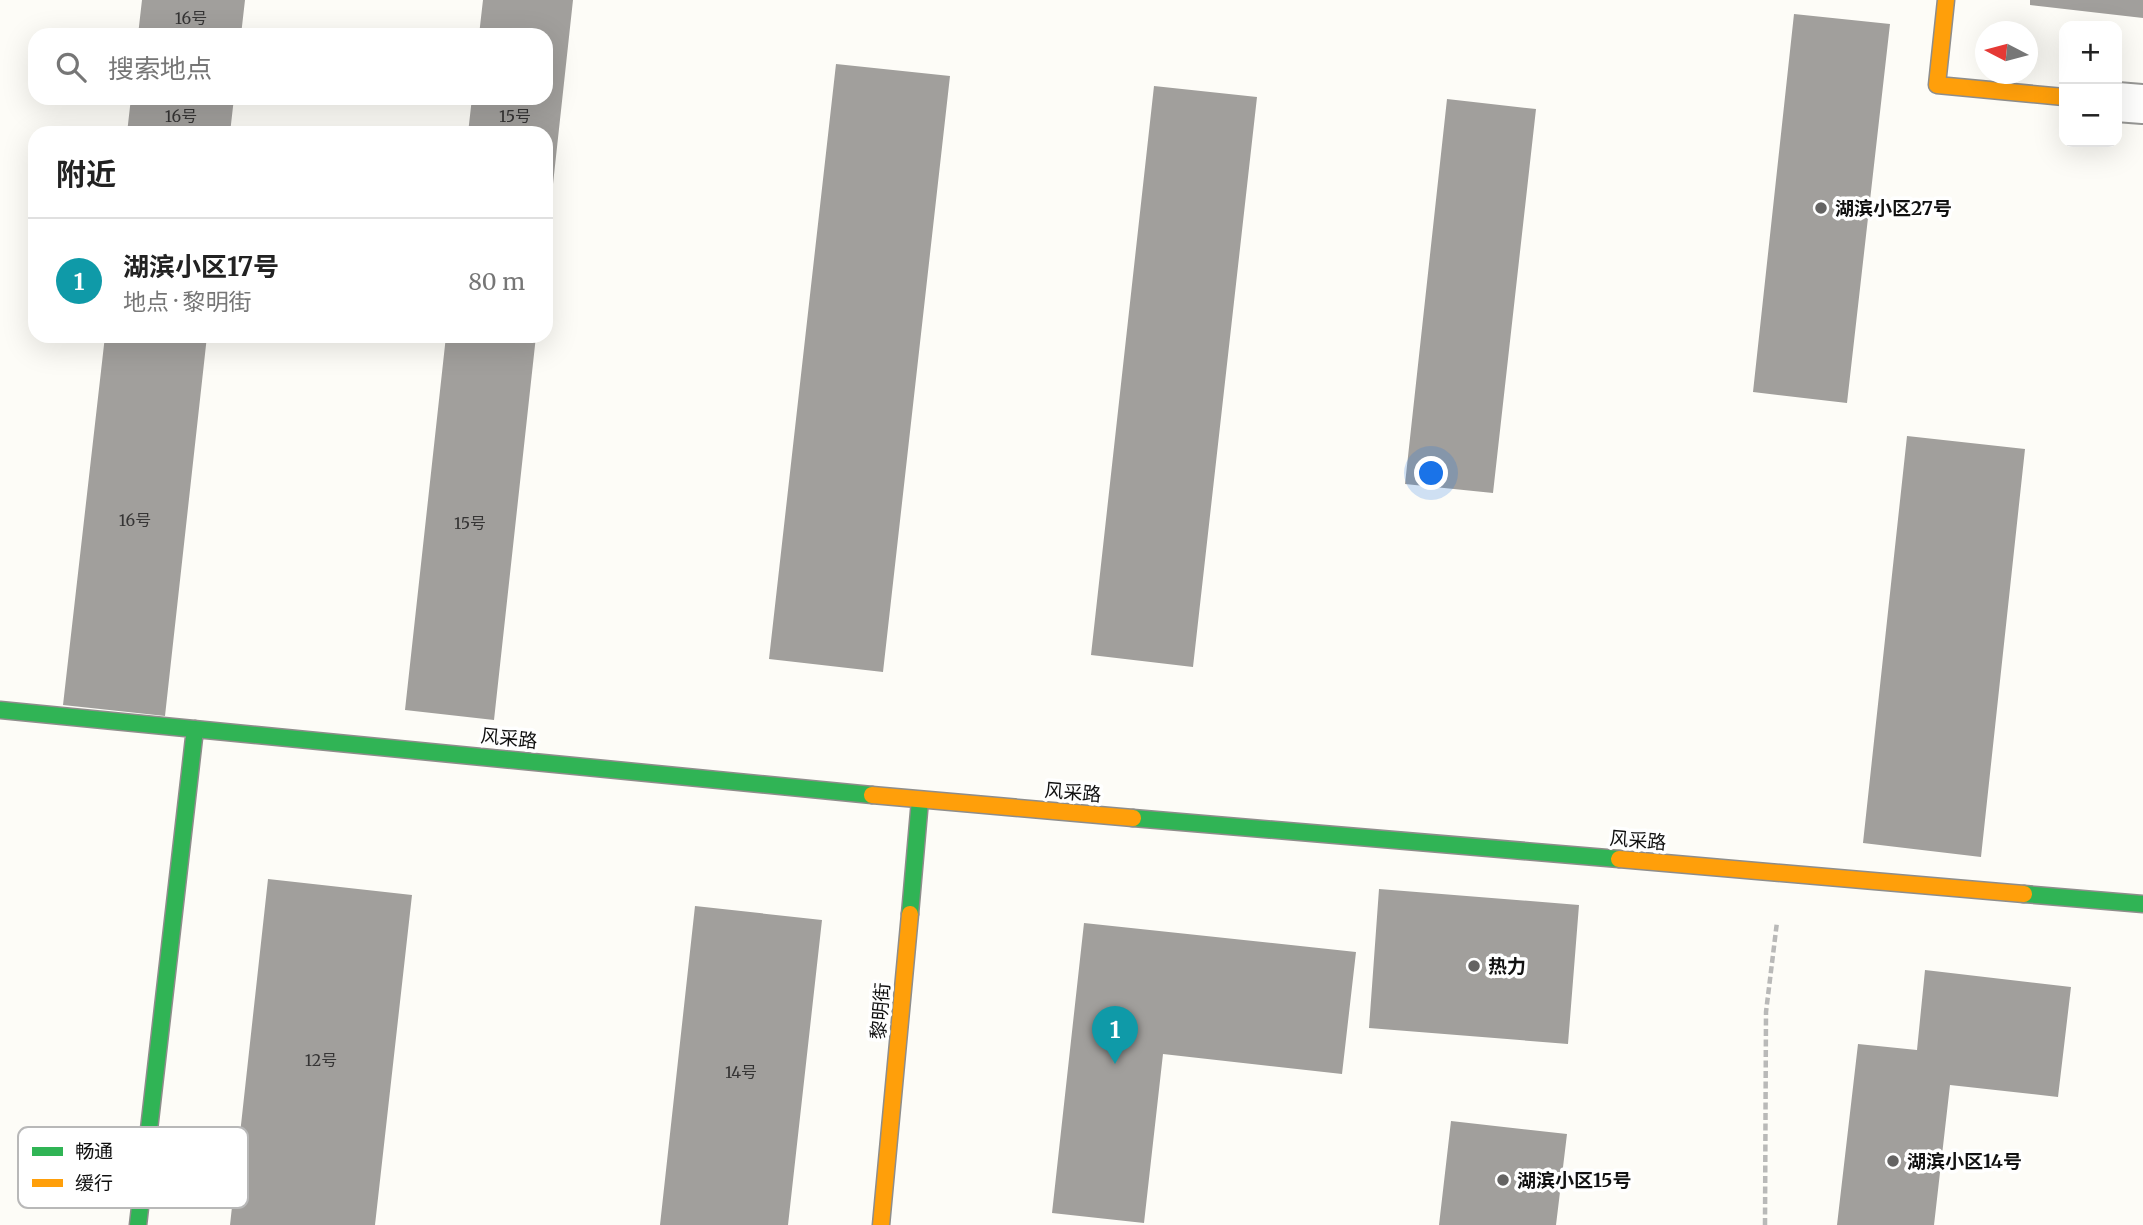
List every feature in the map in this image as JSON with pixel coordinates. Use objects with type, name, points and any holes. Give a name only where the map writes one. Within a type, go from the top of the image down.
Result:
[{"type":"main road","points":[[1946,0],[1937,85],[2059,97]]},
{"type":"main road","name":"风采路","points":[[0,710],[920,800],[2143,904]]},
{"type":"main road","points":[[149,1127],[195,729]]},
{"type":"main road","name":"黎明街","points":[[881,1225],[920,800]]},
{"type":"street","points":[[2122,102],[2143,104]]},
{"type":"path","points":[[1765,1225],[1766,1012],[1783,873]]},
{"type":"building","points":[[142,0],[245,0],[242,28],[139,28]]},
{"type":"building","points":[[483,0],[573,0],[553,184],[553,126],[469,126],[471,105],[553,105],[553,28],[480,28]]},
{"type":"building","points":[[2030,0],[2143,0],[2143,18],[2030,5]]},
{"type":"building","name":"湖滨小区27号","points":[[1794,14],[1890,24],[1847,403],[1753,392]]},
{"type":"building","points":[[836,64],[950,76],[883,672],[769,659]]},
{"type":"building","points":[[1154,86],[1257,97],[1193,667],[1091,655]]},
{"type":"building","points":[[1447,99],[1536,109],[1493,493],[1405,484]]},
{"type":"building","points":[[130,105],[233,105],[231,126],[128,126]]},
{"type":"building","points":[[104,343],[206,343],[165,716],[63,705]]},
{"type":"building","points":[[445,343],[535,343],[494,720],[405,710]]},
{"type":"building","points":[[1907,436],[2025,449],[1981,857],[1863,843]]},
{"type":"building","points":[[268,879],[412,895],[375,1225],[230,1225],[232,1208],[248,1208],[248,1127],[241,1127]]},
{"type":"building","name":"热力","points":[[1379,889],[1579,905],[1568,1044],[1369,1028]]},
{"type":"building","points":[[695,906],[822,920],[788,1225],[660,1225]]},
{"type":"building","points":[[1084,923],[1356,952],[1342,1074],[1163,1054],[1144,1223],[1052,1213]]},
{"type":"building","name":"湖滨小区14号","points":[[1925,970],[2071,987],[2058,1097],[1950,1085],[1934,1225],[1837,1225],[1858,1044],[1917,1050]]},
{"type":"building","name":"湖滨小区15号","points":[[1451,1121],[1567,1134],[1556,1225],[1439,1225]]},
{"type":"traffic: fast","points":[[0,710],[872,795]]},
{"type":"traffic: fast","points":[[149,1127],[195,729]]},
{"type":"traffic: fast","points":[[910,914],[920,800]]},
{"type":"traffic: fast","points":[[1133,818],[1619,859]]},
{"type":"traffic: fast","points":[[2024,894],[2143,904]]},
{"type":"traffic: fast","points":[[138,1225],[140,1208]]},
{"type":"traffic: slow","points":[[1946,0],[1937,85],[2059,97]]},
{"type":"traffic: slow","points":[[872,795],[1133,818]]},
{"type":"traffic: slow","points":[[1619,859],[2024,894]]},
{"type":"traffic: slow","points":[[881,1225],[910,914]]},
{"type":"place","name":"湖滨小区27号","points":[[1821,208]]},
{"type":"place","name":"热力","points":[[1474,966]]},
{"type":"place","name":"湖滨小区17号","points":[[1115,1064]]},
{"type":"place","name":"湖滨小区14号","points":[[1893,1161]]},
{"type":"place","name":"湖滨小区15号","points":[[1503,1180]]}]
